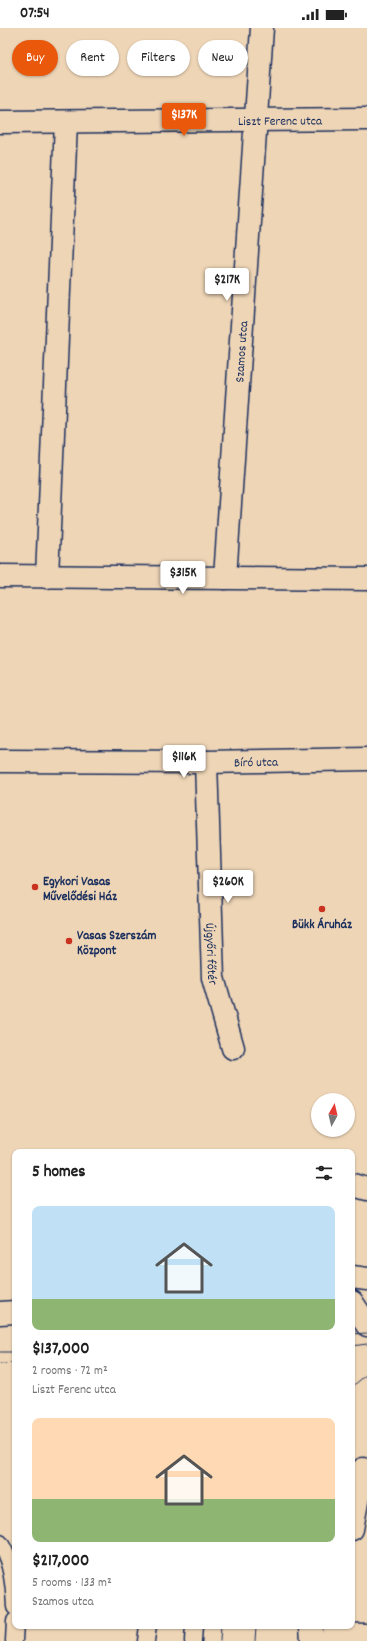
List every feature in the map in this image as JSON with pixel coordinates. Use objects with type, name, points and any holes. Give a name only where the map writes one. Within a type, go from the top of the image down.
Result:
[{"type":"street","name":"Szamos utca","points":[[225,578],[262,28]]},
{"type":"street","name":"Liszt Ferenc utca","points":[[0,122],[367,119]]},
{"type":"street","points":[[47,577],[66,122]]},
{"type":"street","points":[[0,576],[367,579]]},
{"type":"street","name":"Bíró utca","points":[[0,761],[206,762],[367,759]]},
{"type":"street","name":"Újgyőri főtér","points":[[206,762],[213,978],[233,1048]]},
{"type":"street","points":[[355,1277],[367,1279]]},
{"type":"street","points":[[355,1307],[367,1325]]},
{"type":"street","points":[[0,1313],[12,1312]]},
{"type":"street","points":[[355,1511],[362,1470]]},
{"type":"street","points":[[311,1629],[312,1641]]},
{"type":"street","points":[[333,1634],[367,1635]]},
{"type":"lane","points":[[1,1547],[12,1576]]},
{"type":"lane","points":[[14,1641],[15,1629]]},
{"type":"lane","points":[[146,1641],[148,1629]]},
{"type":"lane","points":[[193,1641],[194,1629]]},
{"type":"tram line","points":[[355,1334],[367,1333]]},
{"type":"tram line","points":[[355,1346],[367,1344]]},
{"type":"tram line","points":[[0,1352],[12,1352]]},
{"type":"tram line","points":[[0,1364],[12,1363]]},
{"type":"tram line","points":[[355,1384],[367,1374]]},
{"type":"tram line","points":[[220,1641],[221,1629]]},
{"type":"tram line","points":[[255,1641],[256,1629]]},
{"type":"place","name":"Egykori Vasas Művelődési Ház","points":[[35,887]]},
{"type":"place","name":"Bükk Áruház","points":[[322,909]]},
{"type":"place","name":"Vasas Szerszám Központ","points":[[69,941]]}]
